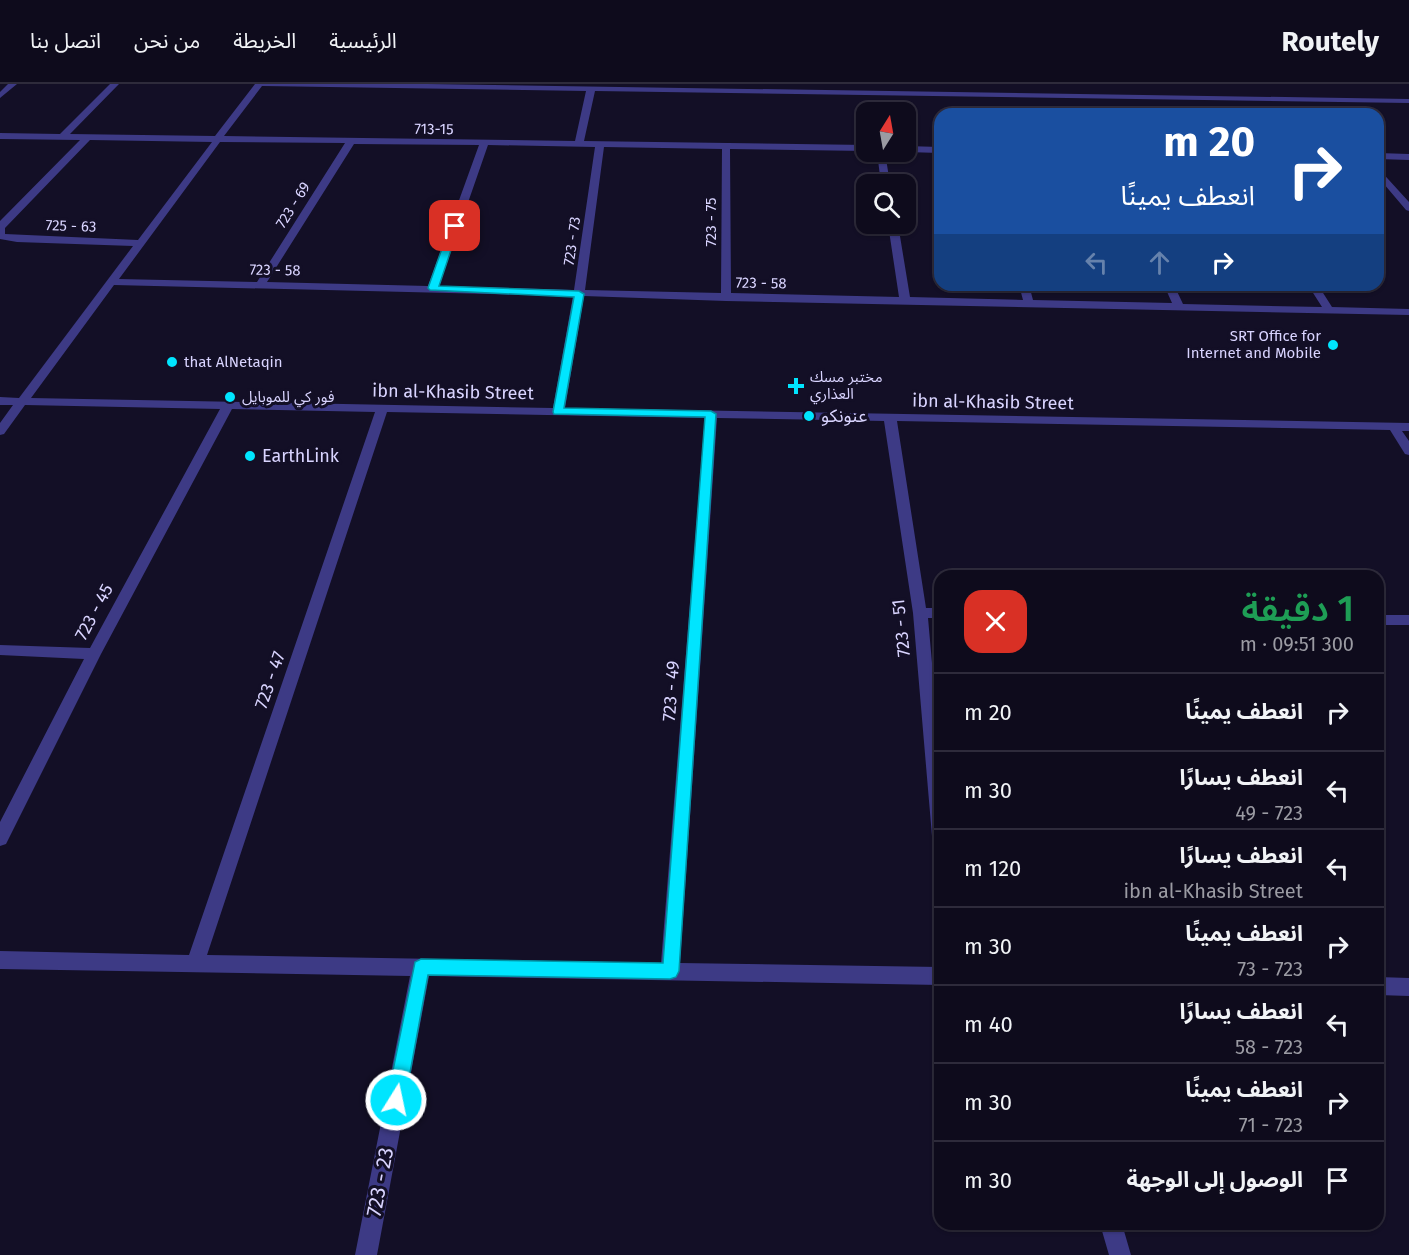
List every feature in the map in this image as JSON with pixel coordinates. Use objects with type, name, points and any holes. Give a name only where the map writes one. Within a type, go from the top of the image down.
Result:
[{"type":"street","points":[[0,96],[13,84]]},
{"type":"street","points":[[62,137],[115,84]]},
{"type":"street","points":[[0,431],[261,84],[591,89],[736,87],[888,89],[1033,95],[1212,94],[1409,101]]},
{"type":"street","points":[[1028,84],[1033,95]]},
{"type":"street","points":[[579,144],[591,89]]},
{"type":"street","name":"713-15","points":[[0,136],[856,148]]},
{"type":"street","points":[[0,236],[0,227],[88,137]]},
{"type":"street","name":"723 - 69","points":[[261,284],[351,141]]},
{"type":"street","points":[[433,288],[484,143]]},
{"type":"street","name":"723 - 73","points":[[558,412],[579,294],[600,145]]},
{"type":"street","name":"723 - 75","points":[[726,146],[726,297]]},
{"type":"street","points":[[916,149],[934,150]]},
{"type":"street","points":[[1384,156],[1409,157]]},
{"type":"street","points":[[1384,178],[1409,208]]},
{"type":"street","points":[[895,234],[905,302]]},
{"type":"street","name":"725 - 63","points":[[0,236],[17,239],[141,243]]},
{"type":"street","name":"723 - 58","points":[[112,282],[1409,312]]},
{"type":"street","points":[[1026,291],[1029,304]]},
{"type":"street","points":[[1172,291],[1179,306]]},
{"type":"street","points":[[1317,291],[1329,310]]},
{"type":"street","name":"ibn al-Khasib Street","points":[[0,401],[1409,427]]},
{"type":"street","name":"723 - 45","points":[[0,839],[94,654],[228,405]]},
{"type":"street","name":"723 - 47","points":[[195,964],[382,408]]},
{"type":"street","name":"723 - 49","points":[[670,971],[711,414]]},
{"type":"street","name":"723 - 51","points":[[890,418],[920,613],[934,769]]},
{"type":"street","points":[[1394,427],[1409,451]]},
{"type":"street","points":[[920,613],[934,614]]},
{"type":"street","points":[[1384,620],[1409,620]]},
{"type":"street","points":[[0,650],[94,654]]},
{"type":"street","points":[[0,960],[934,976]]},
{"type":"street","name":"723 - 23","points":[[366,1255],[421,967]]},
{"type":"street","points":[[1384,986],[1409,987]]},
{"type":"street","points":[[1113,1230],[1120,1254]]},
{"type":"place","name":"SRT Office for Internet and Mobile","points":[[1333,345]]},
{"type":"place","name":"that AlNetaqin","points":[[172,362]]},
{"type":"place","name":"مختبر مسك العذاري","points":[[796,386]]},
{"type":"place","name":"فور كي للموبايل","points":[[230,397]]},
{"type":"place","name":"عنونكو","points":[[809,416]]},
{"type":"place","name":"EarthLink","points":[[250,456]]},
{"type":"route","points":[[396,1100],[421,967],[670,971],[711,414],[558,412],[579,294],[433,288],[455,226]]}]
